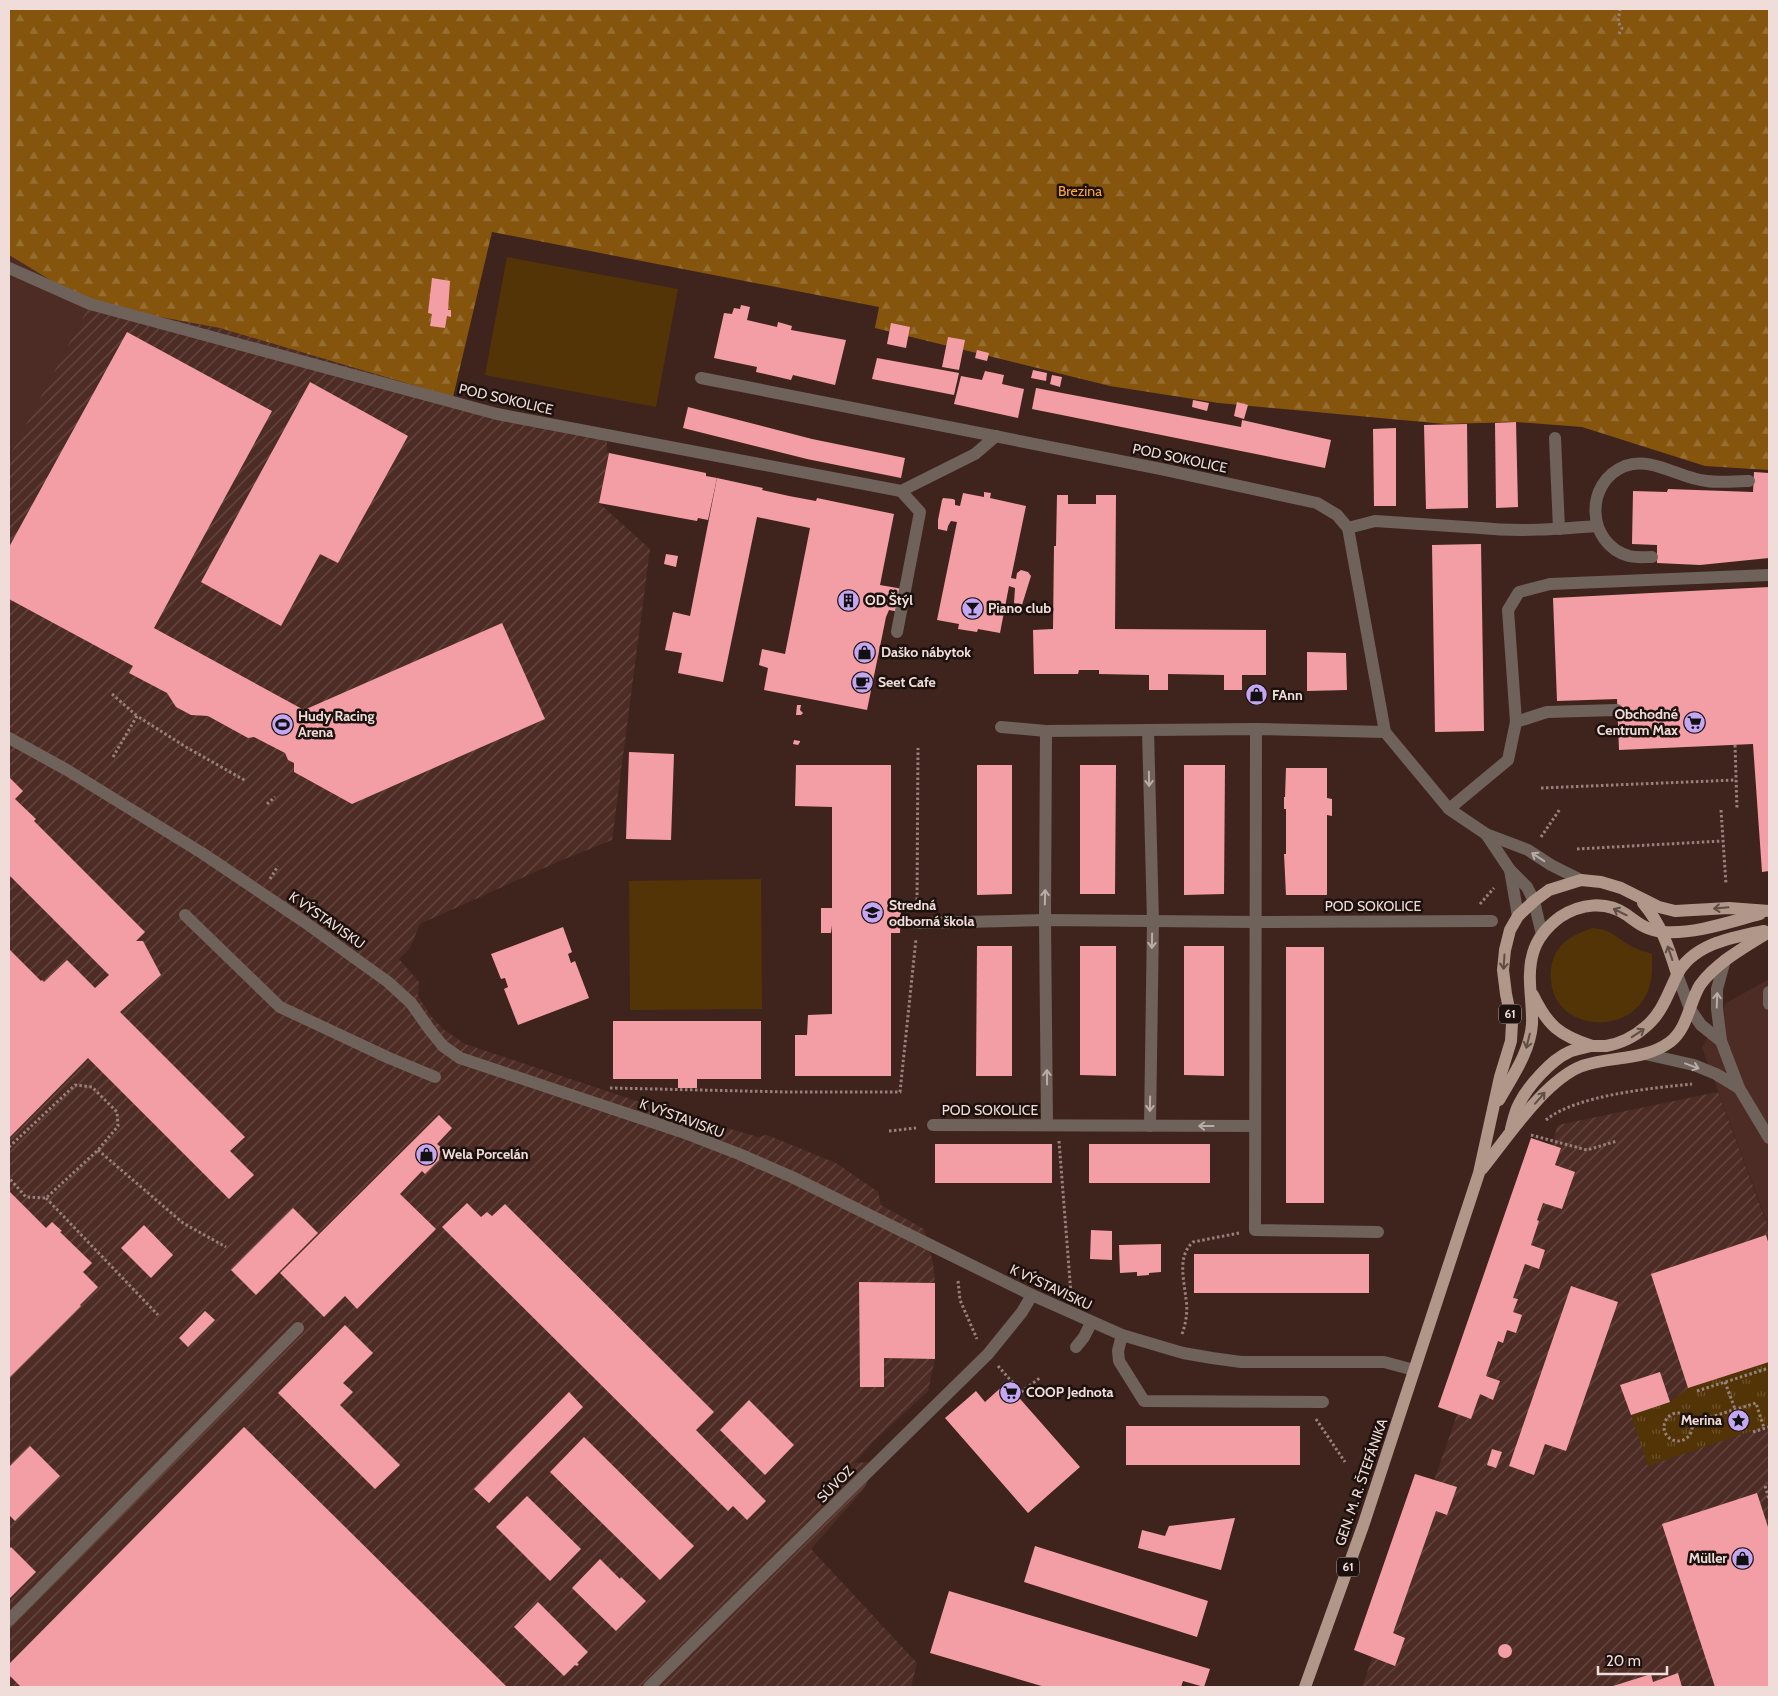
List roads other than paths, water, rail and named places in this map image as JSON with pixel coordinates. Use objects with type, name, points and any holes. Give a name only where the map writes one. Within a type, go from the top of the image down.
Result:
[{"type":"main road","name":"61","points":[[1414,1370],[1479,1173],[1511,1041],[1512,1023],[1503,970],[1510,930],[1518,916],[1549,890],[1581,880],[1610,884],[1659,908],[1675,910],[1729,908],[1769,912]]},
{"type":"main road","name":"61","points":[[1638,897],[1653,914],[1663,932],[1677,974]]},
{"type":"main road","name":"61","points":[[1492,1114],[1526,1051],[1532,1027],[1530,973],[1533,952],[1542,935],[1552,923],[1568,911],[1587,905],[1608,906],[1626,914],[1649,930],[1663,932],[1684,932],[1702,929],[1769,912]]},
{"type":"main road","name":"61","points":[[1479,1173],[1548,1089],[1563,1076],[1583,1066],[1645,1054],[1670,1041],[1683,1025],[1700,985],[1725,960],[1769,931]]},
{"type":"main road","name":"61","points":[[1509,1135],[1518,1104],[1536,1079],[1556,1060],[1569,1052],[1592,1046],[1608,1046],[1629,1038],[1645,1028],[1659,1013],[1677,974],[1689,960],[1705,948],[1729,938],[1769,931]]},
{"type":"main road","name":"61","points":[[1532,992],[1542,1014],[1553,1027],[1568,1038],[1592,1046],[1645,1054]]},
{"type":"main road","name":"GEN. M. R. ŠTEFÁNIKA","points":[[1305,1687],[1363,1526],[1414,1370]]},
{"type":"street","name":"POD SOKOLICE","points":[[9,268],[90,304],[497,414],[901,491]]},
{"type":"street","name":"POD SOKOLICE","points":[[701,378],[1162,468],[1316,503],[1337,515],[1348,528]]},
{"type":"street","points":[[897,632],[920,512],[901,491],[975,454],[996,436]]},
{"type":"street","points":[[1555,438],[1559,529]]},
{"type":"street","points":[[1652,557],[1629,556],[1618,552],[1609,545],[1597,526],[1594,514],[1595,501],[1599,490],[1615,472],[1626,466],[1650,464],[1692,479],[1707,482],[1749,481]]},
{"type":"street","points":[[1581,880],[1551,865],[1528,850],[1486,834],[1449,809],[1385,732],[1348,528],[1375,521],[1497,530],[1597,526]]},
{"type":"street","points":[[1449,809],[1508,760],[1516,722],[1508,610],[1519,592],[1550,584],[1769,575]]},
{"type":"street","points":[[1516,722],[1546,712],[1617,710]]},
{"type":"street","points":[[1001,727],[1046,731],[1256,729],[1385,732]]},
{"type":"street","points":[[1256,729],[1255,1230],[1378,1232]]},
{"type":"street","points":[[1148,730],[1153,921],[1150,1126]]},
{"type":"street","name":"POD SOKOLICE","points":[[1046,731],[1045,920],[1052,1126]]},
{"type":"street","name":"K VÝSTAVISKU","points":[[9,738],[66,770],[202,853],[303,921],[388,982],[411,1004],[443,1046],[460,1058],[682,1132],[738,1154],[792,1177],[1032,1295],[1122,1335],[1183,1354],[1241,1362],[1384,1362],[1414,1370]]},
{"type":"street","points":[[1486,834],[1510,870],[1527,888],[1534,901],[1542,935]]},
{"type":"street","points":[[1510,870],[1518,916]]},
{"type":"street","points":[[185,915],[280,1008],[389,1058],[436,1077]]},
{"type":"street","name":"POD SOKOLICE","points":[[917,923],[1045,920],[1255,922],[1492,921]]},
{"type":"street","points":[[1725,960],[1717,989],[1717,1009],[1721,1041],[1739,1088],[1769,1138]]},
{"type":"street","points":[[1677,974],[1690,1009],[1701,1024],[1721,1041]]},
{"type":"street","points":[[1769,992],[1769,1004]]},
{"type":"street","points":[[1645,1054],[1694,1065],[1716,1074],[1739,1088]]},
{"type":"street","name":"POD SOKOLICE","points":[[933,1125],[1255,1126]]},
{"type":"street","name":"SÚVOZ","points":[[649,1687],[988,1354],[1022,1312],[1032,1295]]},
{"type":"street","points":[[1076,1347],[1084,1337],[1091,1322]]},
{"type":"street","points":[[9,1620],[298,1328]]},
{"type":"street","points":[[1122,1335],[1118,1351],[1119,1361],[1144,1401],[1323,1402]]},
{"type":"place","name":"OD Štýl","points":[[849,600]]},
{"type":"place","name":"Piano club","points":[[972,608]]},
{"type":"place","name":"Daško nábytok","points":[[865,652]]},
{"type":"place","name":"Seet Cafe","points":[[862,682]]},
{"type":"place","name":"FAnn","points":[[1256,695]]},
{"type":"place","name":"Obchodné Centrum Max","points":[[1694,722]]},
{"type":"place","name":"Hudy Racing Arena","points":[[282,724]]},
{"type":"place","name":"Stredná odborná škola","points":[[873,913]]},
{"type":"place","name":"Wela Porcelán","points":[[426,1154]]},
{"type":"place","name":"COOP Jednota","points":[[1010,1392]]},
{"type":"place","name":"Merina","points":[[1738,1420]]},
{"type":"place","name":"Müller","points":[[1743,1558]]},
{"type":"park label","name":"Brezina","points":[[1080,191]]}]
